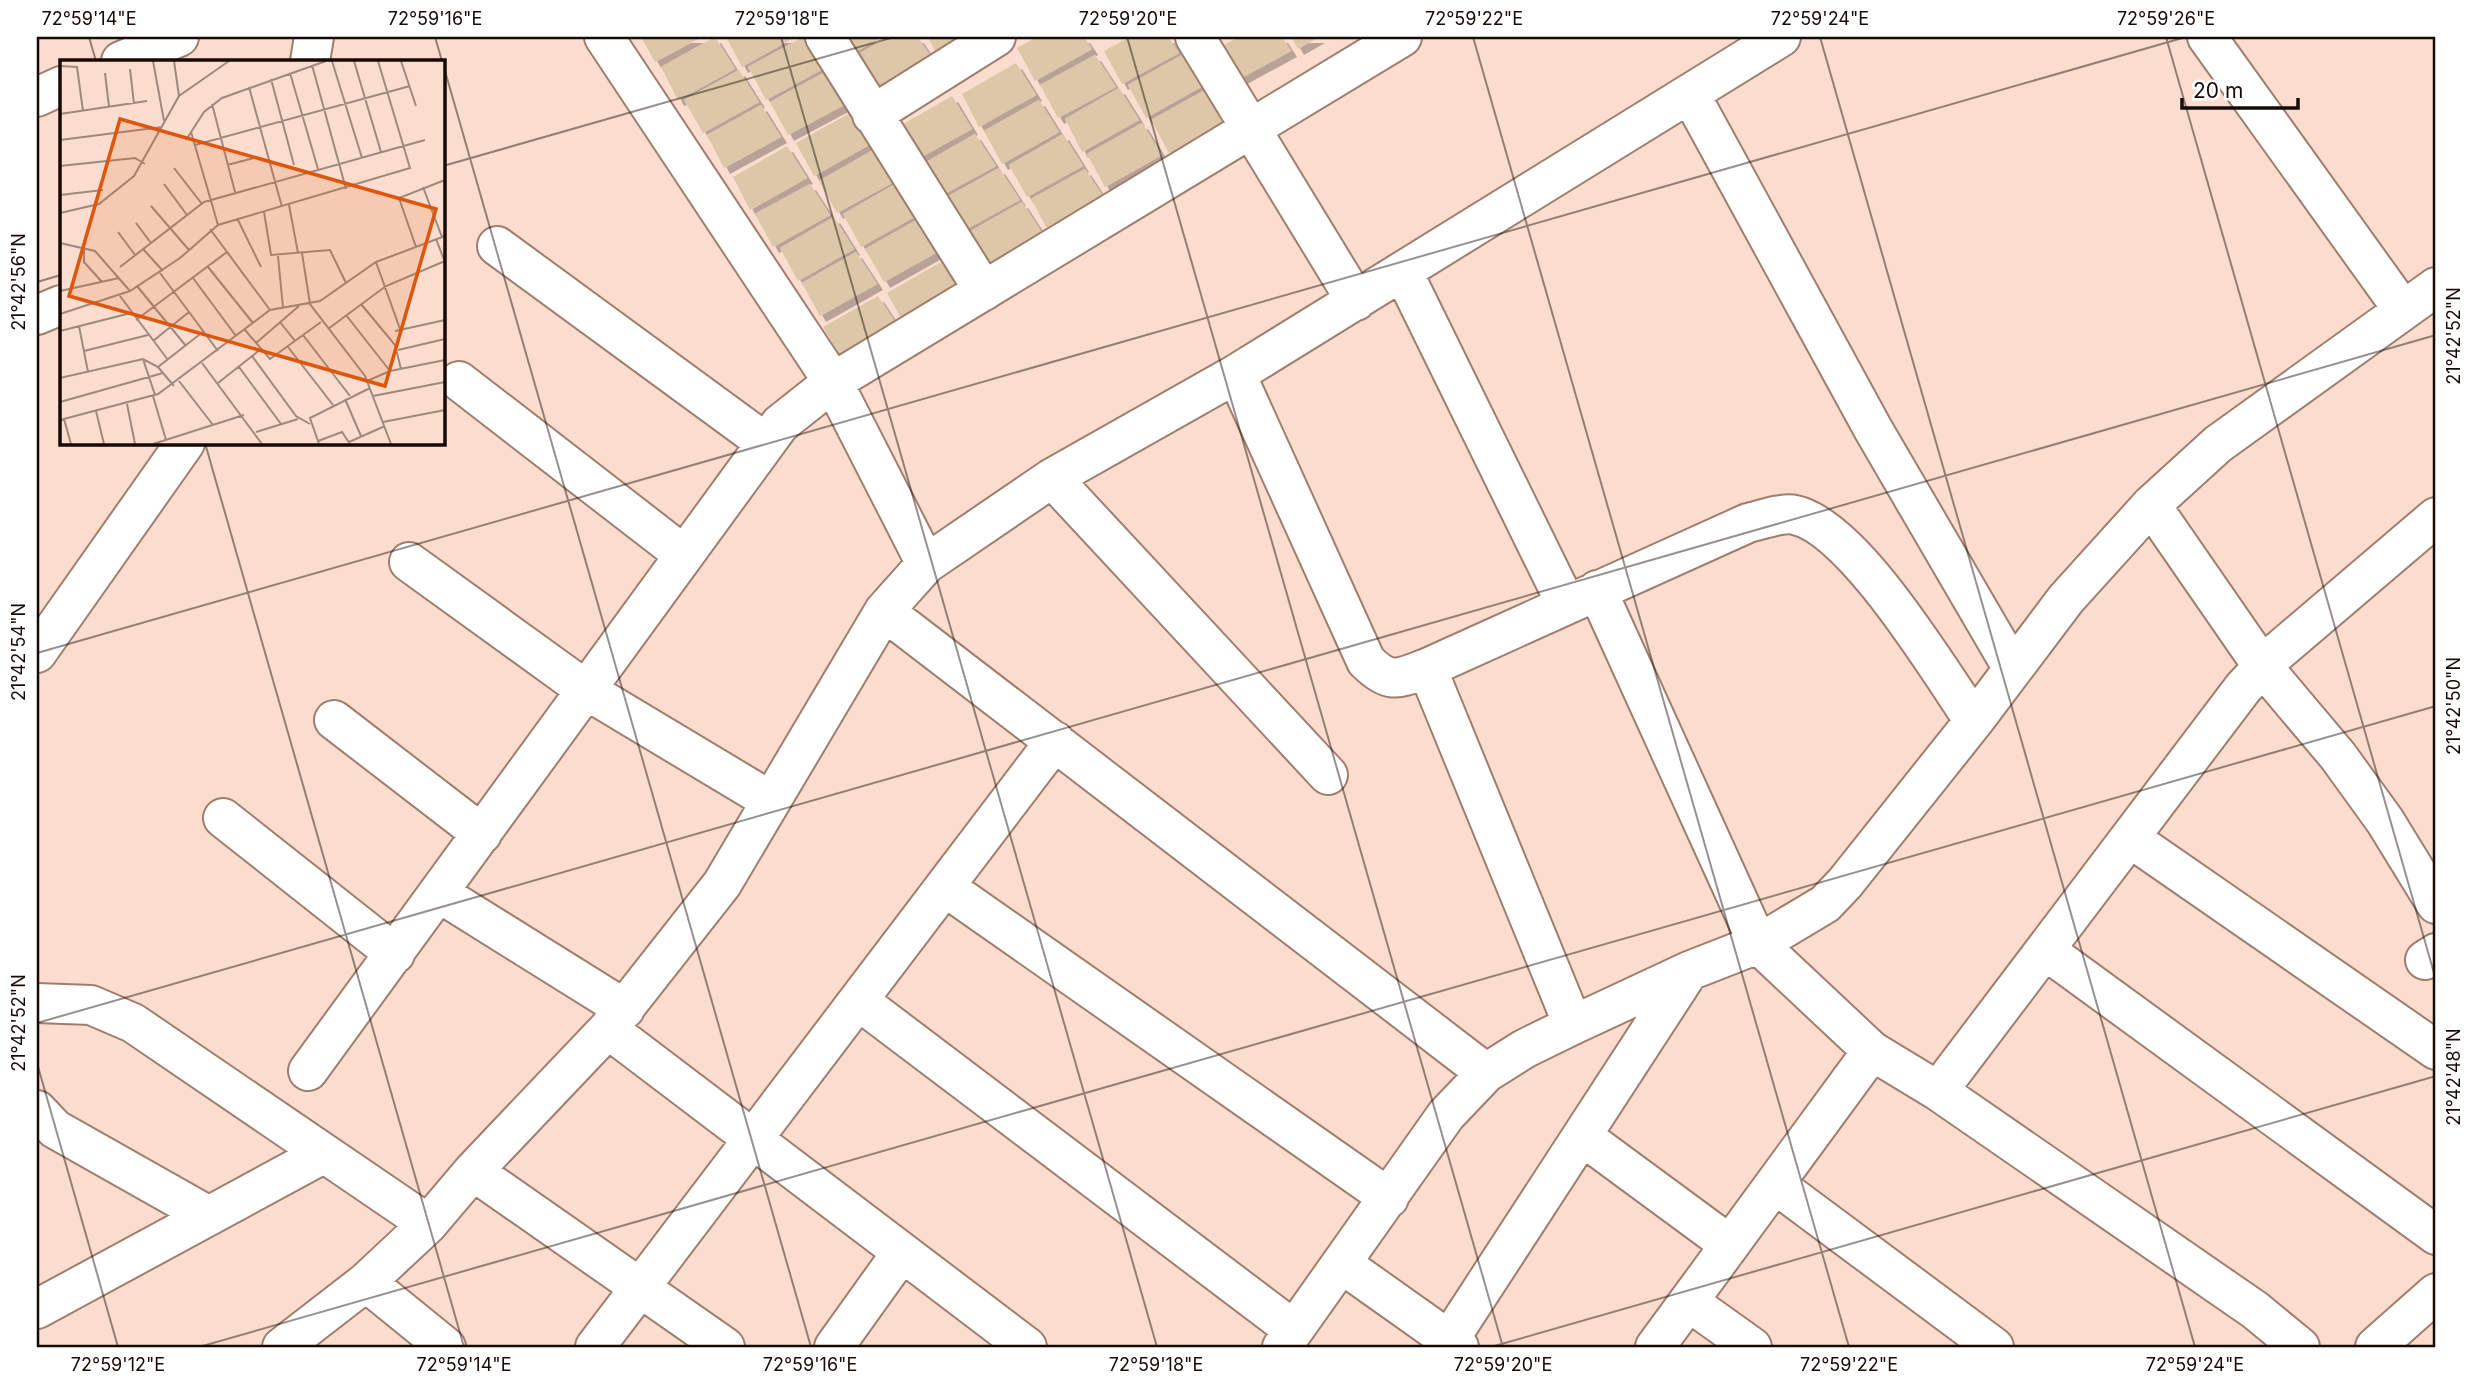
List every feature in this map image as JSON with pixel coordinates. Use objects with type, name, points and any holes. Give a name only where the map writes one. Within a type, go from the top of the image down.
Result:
[{"type":"street","points":[[123,60],[179,37]]},
{"type":"street","points":[[310,60],[314,37]]},
{"type":"street","points":[[604,37],[833,382],[926,564]]},
{"type":"street","points":[[824,37],[984,291]]},
{"type":"street","points":[[872,115],[996,37]]},
{"type":"street","points":[[1195,37],[1356,301]]},
{"type":"street","points":[[308,1071],[780,424],[833,382],[1402,37]]},
{"type":"street","points":[[2207,37],[2403,310]]},
{"type":"street","points":[[282,1347],[366,1282],[428,1224],[473,1171],[616,1019],[722,884],[884,611],[926,564],[1052,478],[1236,374],[1779,38]]},
{"type":"street","points":[[37,97],[60,86]]},
{"type":"street","points":[[1689,94],[1873,429],[2013,669]]},
{"type":"street","points":[[497,246],[766,443]]},
{"type":"street","points":[[1403,272],[1581,597],[1758,944],[1872,1051],[1938,1091],[2255,1310],[2300,1347]]},
{"type":"street","points":[[859,1001],[1288,1339],[1447,1115],[1486,1073],[1524,1049],[1573,1025],[1689,971],[1758,944],[1825,904],[1846,883],[2066,599],[2151,505],[2218,444],[2436,287]]},
{"type":"street","points":[[37,315],[60,305]]},
{"type":"street","points":[[1236,374],[1366,661],[1378,674],[1398,679],[1427,668],[1748,523],[1792,514],[1815,522],[1844,545],[1882,588],[1974,721]]},
{"type":"street","points":[[459,380],[684,555]]},
{"type":"street","points":[[37,653],[184,444]]},
{"type":"street","points":[[1052,478],[1328,775]]},
{"type":"street","points":[[2151,505],[2263,667],[2338,756],[2385,821],[2436,904]]},
{"type":"street","points":[[1938,1091],[2243,688],[2274,655],[2436,517]]},
{"type":"street","points":[[409,562],[586,690],[771,801]]},
{"type":"street","points":[[884,611],[1486,1073]]},
{"type":"street","points":[[1427,668],[1573,1025]]},
{"type":"street","points":[[334,720],[482,834]]},
{"type":"street","points":[[595,1347],[1055,741]]},
{"type":"street","points":[[223,818],[394,954]]},
{"type":"street","points":[[2130,838],[2436,1050]]},
{"type":"street","points":[[945,887],[1389,1198]]},
{"type":"street","points":[[439,893],[616,1019],[753,1140],[1027,1347]]},
{"type":"street","points":[[2045,950],[2436,1235]]},
{"type":"street","points":[[1342,1264],[1454,1344],[1582,1136],[1689,971]]},
{"type":"street","points":[[37,1003],[91,1005],[133,1023],[428,1224]]},
{"type":"street","points":[[1655,1347],[1872,1051]]},
{"type":"street","points":[[37,1110],[55,1129],[209,1216]]},
{"type":"street","points":[[1582,1136],[1731,1245]]},
{"type":"street","points":[[37,1308],[323,1154]]},
{"type":"street","points":[[473,1171],[725,1347]]},
{"type":"street","points":[[1775,1184],[1993,1347]]},
{"type":"street","points":[[834,1347],[902,1252]]},
{"type":"street","points":[[366,1282],[446,1347]]},
{"type":"street","points":[[2375,1347],[2436,1293]]},
{"type":"street","points":[[1689,1301],[1752,1347]]},
{"type":"building","points":[[641,37],[702,37],[655,62]]},
{"type":"building","points":[[715,37],[735,69],[678,100],[661,67]]},
{"type":"building","points":[[726,37],[795,37],[742,67]]},
{"type":"building","points":[[803,37],[823,69],[766,100],[748,67]]},
{"type":"building","points":[[842,37],[882,37],[852,54]]},
{"type":"building","points":[[889,37],[918,37],[931,57],[874,88],[856,55]]},
{"type":"building","points":[[928,37],[970,37],[937,55]]},
{"type":"building","points":[[1037,37],[1084,37],[1092,49],[1035,81],[1017,48]]},
{"type":"building","points":[[1130,37],[1168,37],[1179,53],[1122,84],[1104,51]]},
{"type":"building","points":[[1239,37],[1282,37],[1291,51],[1234,82],[1216,49]]},
{"type":"building","points":[[1291,37],[1319,37],[1298,49]]},
{"type":"building","points":[[1095,55],[1116,87],[1058,118],[1040,85]]},
{"type":"building","points":[[1182,55],[1203,86],[1146,118],[1128,85]]},
{"type":"building","points":[[1016,63],[1036,95],[979,127],[962,94]]},
{"type":"building","points":[[739,70],[759,102],[703,133],[684,100]]},
{"type":"building","points":[[825,72],[846,104],[788,135],[770,102]]},
{"type":"building","points":[[1119,88],[1139,120],[1082,152],[1065,119]]},
{"type":"building","points":[[1205,90],[1225,121],[1169,153],[1151,120]]},
{"type":"building","points":[[952,96],[972,129],[916,160],[898,127]]},
{"type":"building","points":[[1039,100],[1059,132],[1002,164],[984,131]]},
{"type":"building","points":[[761,105],[781,137],[724,168],[707,135]]},
{"type":"building","points":[[850,113],[871,144],[814,176],[796,143]]},
{"type":"building","points":[[1142,123],[1162,155],[1105,187],[1087,154]]},
{"type":"building","points":[[975,134],[996,166],[939,197],[921,165]]},
{"type":"building","points":[[1063,134],[1083,166],[1027,197],[1009,165]]},
{"type":"building","points":[[787,146],[807,178],[750,210],[733,177]]},
{"type":"building","points":[[873,150],[894,182],[837,213],[819,181]]},
{"type":"building","points":[[999,168],[1020,200],[963,231],[945,198]]},
{"type":"building","points":[[1085,169],[1106,201],[1049,232],[1031,199]]},
{"type":"building","points":[[897,183],[918,215],[861,247],[843,214]]},
{"type":"building","points":[[810,184],[830,215],[773,247],[755,214]]},
{"type":"building","points":[[1022,202],[1043,234],[985,266],[967,233]]},
{"type":"building","points":[[834,217],[854,249],[798,281],[780,248]]},
{"type":"building","points":[[920,218],[941,250],[884,282],[865,249]]},
{"type":"building","points":[[856,252],[877,284],[820,316],[802,283]]},
{"type":"building","points":[[941,262],[962,294],[905,325],[887,293]]},
{"type":"building","points":[[878,296],[899,328],[842,359],[823,327]]}]
